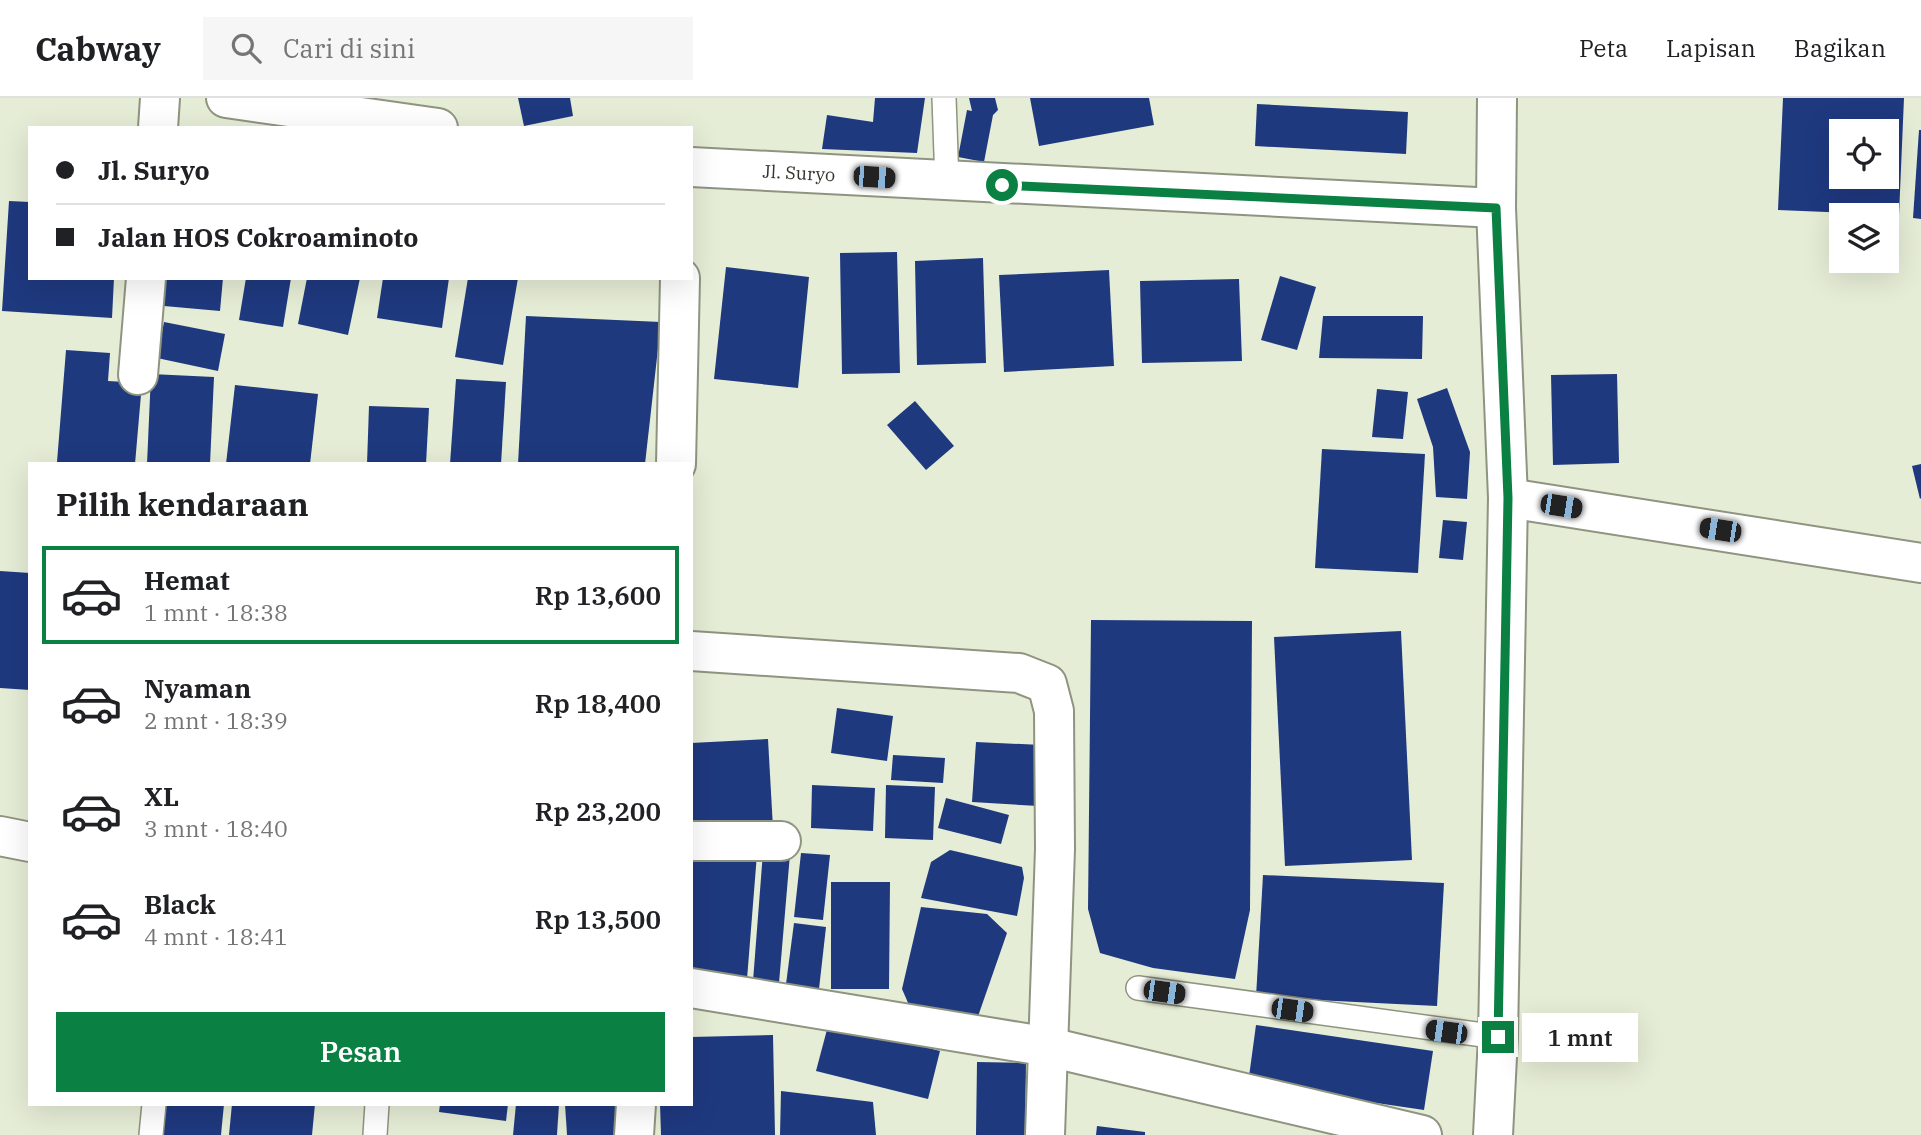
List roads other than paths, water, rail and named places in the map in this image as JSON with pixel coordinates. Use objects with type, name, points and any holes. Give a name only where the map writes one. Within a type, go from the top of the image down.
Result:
[{"type":"street","points":[[158,126],[160,98]]},
{"type":"street","points":[[226,98],[348,106],[430,126]]},
{"type":"street","points":[[1493,1135],[1498,1037],[1508,498],[1496,208],[1497,98]]},
{"type":"street","name":"Jl. Suryo","points":[[693,167],[947,183],[1496,208]]},
{"type":"street","points":[[138,375],[146,280]]},
{"type":"street","points":[[676,462],[680,280]]},
{"type":"street","points":[[1508,498],[1921,563]]},
{"type":"street","points":[[693,651],[1018,673],[1047,684],[1054,711],[1055,836],[1045,1135]]},
{"type":"street","points":[[0,836],[28,842]]},
{"type":"street","points":[[693,841],[780,841]]},
{"type":"street","points":[[693,988],[1049,1047],[1422,1135]]},
{"type":"street","points":[[635,1135],[636,1106]]},
{"type":"lane","points":[[944,98],[947,183]]},
{"type":"lane","points":[[1138,988],[1498,1037]]},
{"type":"lane","points":[[151,1135],[154,1106]]},
{"type":"lane","points":[[375,1135],[377,1106]]}]
